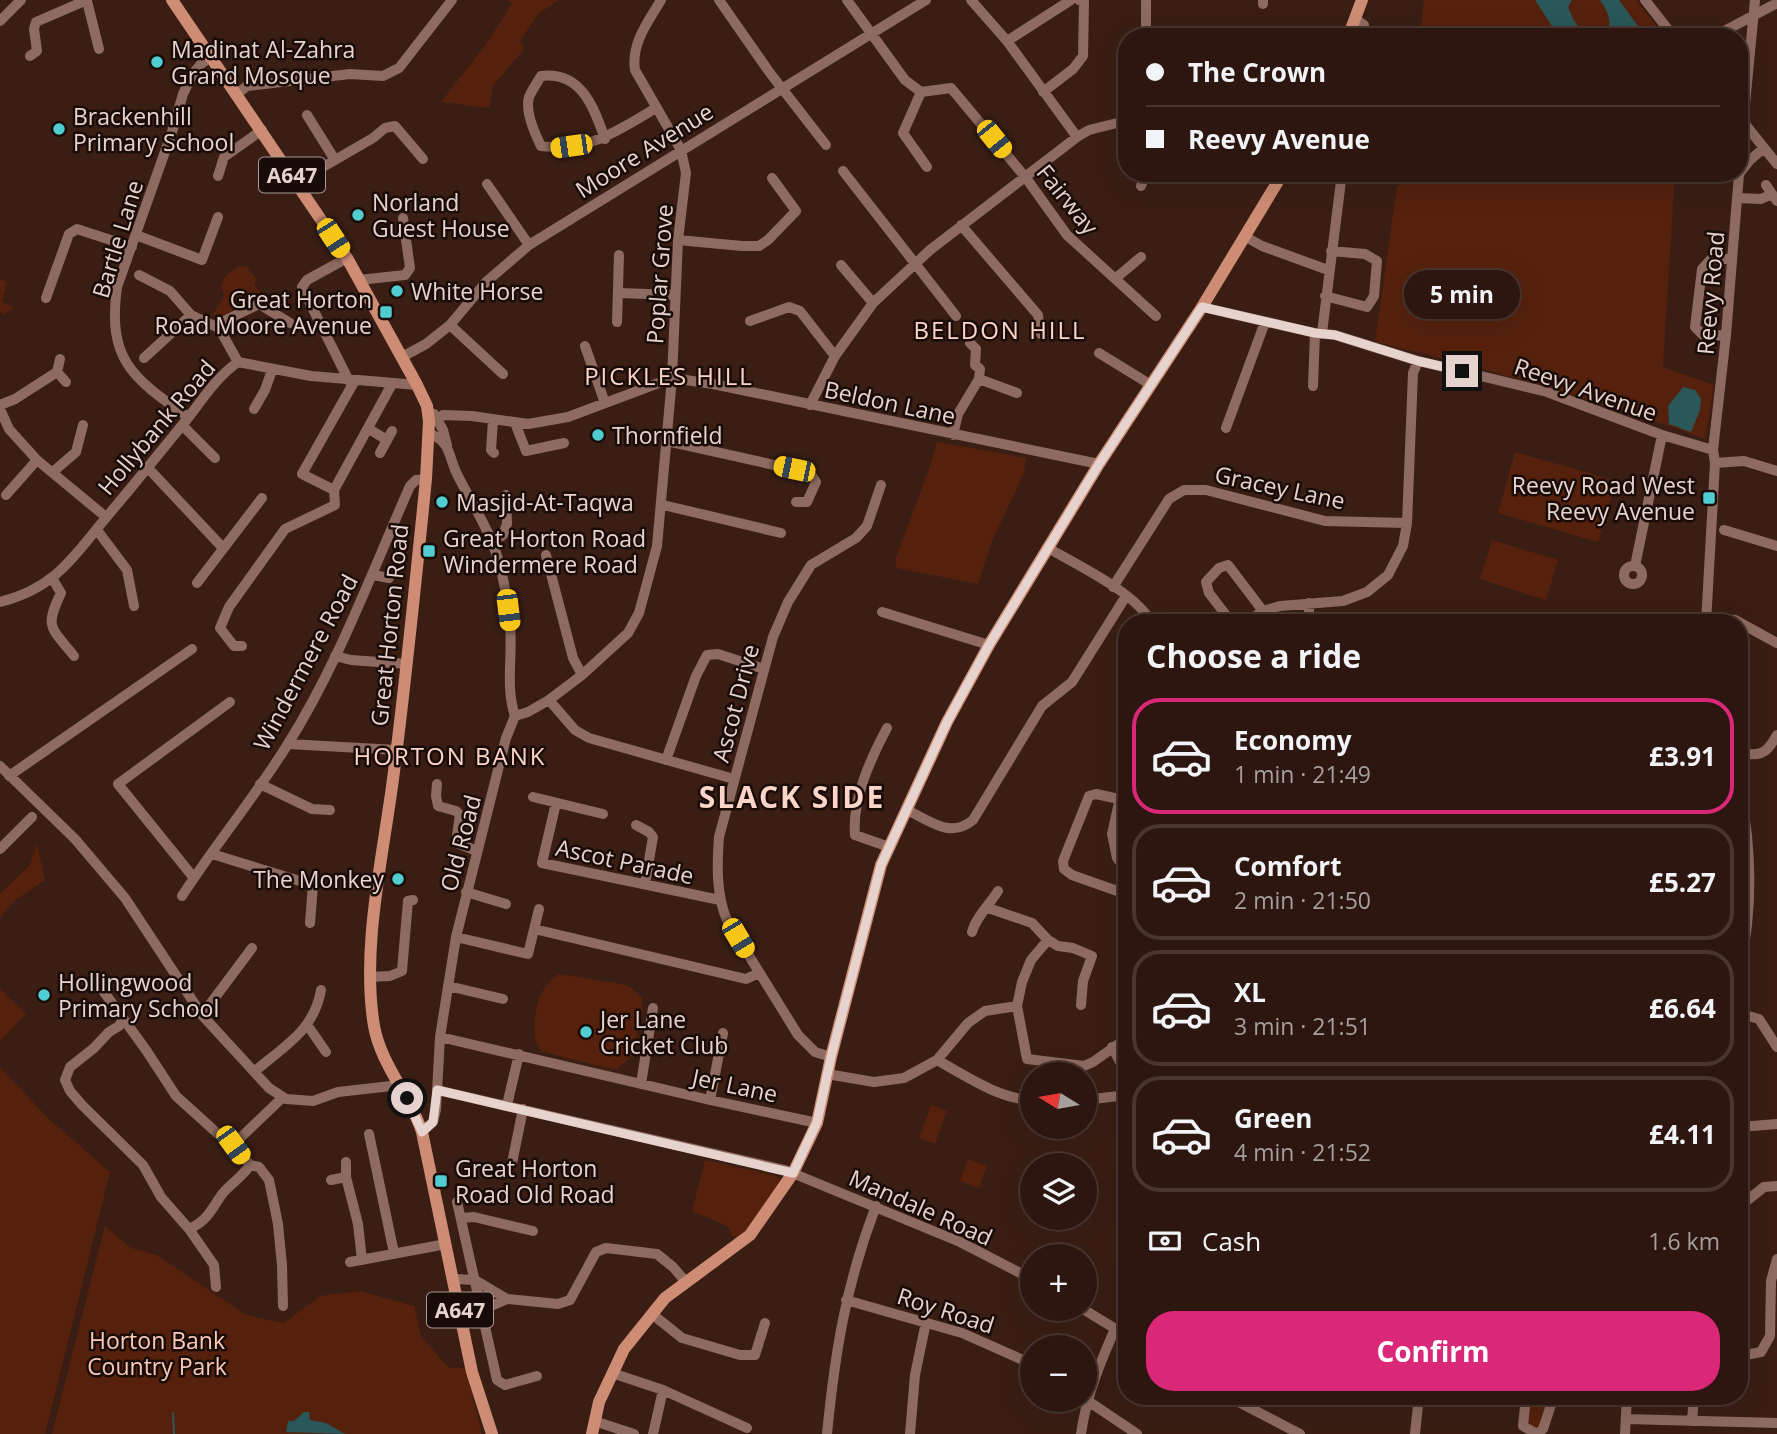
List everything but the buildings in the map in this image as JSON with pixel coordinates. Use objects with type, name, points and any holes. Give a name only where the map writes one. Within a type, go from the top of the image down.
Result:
[{"type":"main road","name":"Great Horton Road","points":[[172,0],[346,258],[427,406],[430,434],[426,479],[397,750],[371,943],[370,976],[374,1028],[380,1047],[417,1116],[422,1132],[472,1372],[492,1434]]},
{"type":"main road","points":[[1352,28],[1362,0]]},
{"type":"main road","points":[[593,1428],[599,1402],[624,1349],[665,1298],[750,1235],[793,1173],[817,1122],[831,1057],[881,865],[947,722],[989,645],[1099,464],[1202,307],[1277,182]]},
{"type":"street","points":[[0,21],[19,0]]},
{"type":"street","points":[[30,56],[37,51],[34,29],[36,22],[87,0],[99,49]]},
{"type":"street","points":[[237,94],[247,86],[350,74],[383,75],[399,68],[452,0]]},
{"type":"street","name":"Poplar Grove","points":[[515,716],[528,712],[582,675],[628,633],[639,613],[657,546],[663,505],[672,377],[674,295],[686,173],[681,150],[635,70],[633,58],[639,37],[661,0]]},
{"type":"street","points":[[719,0],[782,89],[826,145]]},
{"type":"street","points":[[846,0],[905,80],[921,92],[903,133],[927,167]]},
{"type":"street","name":"Moore Avenue","points":[[402,357],[426,344],[450,325],[486,282],[529,245],[926,0]]},
{"type":"street","points":[[971,0],[1007,41],[1077,137]]},
{"type":"street","points":[[1007,41],[1071,0]]},
{"type":"street","points":[[1146,0],[1146,28]]},
{"type":"street","points":[[1645,0],[1667,28]]},
{"type":"street","points":[[1748,75],[1755,0]]},
{"type":"street","points":[[1043,92],[1073,69],[1083,57],[1083,1]]},
{"type":"street","points":[[1731,28],[1777,3]]},
{"type":"street","points":[[1355,19],[1364,25],[1364,28]]},
{"type":"street","name":"Bartle Lane","points":[[212,56],[192,75],[183,94],[117,288],[114,312],[121,356],[146,388],[185,421],[215,458]]},
{"type":"street","points":[[605,139],[590,104],[580,89],[570,80],[555,74],[541,76],[529,98],[529,108],[541,146],[557,148],[585,145],[605,139],[656,108]]},
{"type":"street","name":"Fairway","points":[[921,92],[951,88],[1026,178],[1067,235],[1156,316]]},
{"type":"street","points":[[307,115],[335,160]]},
{"type":"street","points":[[810,405],[835,356],[873,303],[915,263],[1077,137],[1089,130],[1118,122]]},
{"type":"street","points":[[297,182],[373,138],[385,128],[395,126],[422,159]]},
{"type":"street","points":[[1748,127],[1777,164]]},
{"type":"street","points":[[218,176],[224,157],[262,130]]},
{"type":"street","name":"Reevy Road","points":[[1748,161],[1764,148]]},
{"type":"street","points":[[844,171],[956,316]]},
{"type":"street","points":[[678,240],[759,246],[796,211],[772,178]]},
{"type":"street","points":[[1141,186],[1143,182]]},
{"type":"street","points":[[1314,386],[1318,333],[1341,182]]},
{"type":"street","name":"Reevy Road","points":[[1705,614],[1715,463],[1713,450],[1726,335],[1738,182]]},
{"type":"street","points":[[487,184],[529,245]]},
{"type":"street","points":[[1737,198],[1761,200],[1771,193]]},
{"type":"street","points":[[136,235],[202,260],[218,217]]},
{"type":"street","points":[[359,281],[405,275],[410,268],[403,218]]},
{"type":"street","points":[[961,225],[1038,314],[1041,334]]},
{"type":"street","points":[[46,298],[69,234],[76,229],[132,247]]},
{"type":"street","points":[[1244,236],[1262,246],[1328,270]]},
{"type":"street","points":[[1325,296],[1367,307],[1374,296],[1377,261],[1365,254],[1331,251]]},
{"type":"street","points":[[617,322],[620,293],[619,255]]},
{"type":"street","points":[[1116,278],[1141,257]]},
{"type":"street","points":[[334,490],[302,474],[351,381],[302,287],[307,280],[346,258]]},
{"type":"street","points":[[1726,335],[1704,336],[1695,327],[1702,269],[1711,259],[1732,259]]},
{"type":"street","points":[[841,265],[873,303]]},
{"type":"street","points":[[139,275],[170,291],[191,315],[219,328],[237,362]]},
{"type":"street","points":[[620,293],[674,295]]},
{"type":"street","points":[[219,328],[226,320],[259,304],[290,323]]},
{"type":"street","points":[[763,329],[754,320],[789,307],[800,311],[835,356]]},
{"type":"street","name":"Reevy Avenue","points":[[1202,307],[1335,335],[1418,361],[1547,391],[1662,435],[1713,450]]},
{"type":"street","points":[[144,358],[191,315]]},
{"type":"street","points":[[1226,428],[1265,322]]},
{"type":"street","points":[[450,325],[503,374]]},
{"type":"street","points":[[953,435],[958,414],[979,379],[980,369],[975,365],[974,359],[976,349],[970,343]]},
{"type":"street","points":[[585,346],[605,403]]},
{"type":"street","points":[[1099,353],[1151,385]]},
{"type":"street","points":[[60,359],[57,372],[0,407],[9,429],[37,460],[54,471],[106,517]]},
{"type":"street","points":[[1258,614],[1280,606],[1343,601],[1367,592],[1388,575],[1403,546],[1407,523],[1413,373],[1418,361]]},
{"type":"street","name":"Hollybank Road","points":[[0,602],[22,597],[71,562],[221,374],[237,362],[351,381],[417,386]]},
{"type":"street","points":[[254,409],[265,390],[272,369]]},
{"type":"street","points":[[57,372],[66,382]]},
{"type":"street","points":[[438,419],[443,415],[515,424],[568,417],[672,377]]},
{"type":"street","name":"Beldon Lane","points":[[672,377],[1099,464]]},
{"type":"street","points":[[979,379],[1011,393]]},
{"type":"street","points":[[242,646],[234,646],[220,628],[229,607],[285,529],[335,505],[334,490],[392,384]]},
{"type":"street","name":"Old Road","points":[[422,1132],[433,1122],[440,1037],[456,937],[506,738],[515,716],[509,699],[511,630],[508,603],[492,541],[454,469],[438,419],[427,406]]},
{"type":"street","points":[[493,420],[491,450],[494,453]]},
{"type":"street","points":[[515,424],[526,451],[564,443]]},
{"type":"street","points":[[54,471],[76,452],[83,425]]},
{"type":"street","points":[[369,429],[389,436],[380,453]]},
{"type":"street","points":[[430,434],[440,438],[448,447]]},
{"type":"street","points":[[1635,566],[1662,435]]},
{"type":"street","points":[[667,441],[810,473],[816,482],[812,503],[796,502]]},
{"type":"street","points":[[1715,463],[1744,461],[1775,471],[1777,459]]},
{"type":"street","points":[[6,495],[37,460]]},
{"type":"street","points":[[148,468],[223,548]]},
{"type":"street","name":"Windermere Road","points":[[182,896],[288,744],[335,656],[410,486],[416,480],[426,479]]},
{"type":"street","name":"Ascot Drive","points":[[831,1057],[815,1052],[807,1045],[727,920],[720,900],[719,837],[764,668],[782,614],[808,569],[863,531],[871,518],[881,485]]},
{"type":"street","name":"Gracey Lane","points":[[1113,587],[1169,499],[1184,490],[1206,490],[1325,521],[1407,523]]},
{"type":"street","points":[[492,541],[503,535],[508,524],[506,495]]},
{"type":"street","points":[[197,583],[262,498]]},
{"type":"street","points":[[663,505],[781,533]]},
{"type":"street","points":[[97,530],[127,570],[134,606]]},
{"type":"street","points":[[1724,530],[1777,546]]},
{"type":"street","points":[[1048,548],[1113,587],[1147,614]]},
{"type":"street","points":[[546,555],[573,658],[582,675]]},
{"type":"street","points":[[1225,614],[1209,593],[1206,582],[1219,568],[1228,565],[1263,611]]},
{"type":"street","points":[[373,575],[389,578]]},
{"type":"street","points":[[52,578],[61,593],[50,619],[51,628],[74,656]]},
{"type":"street","points":[[907,810],[945,829],[964,827],[973,820],[1042,706],[1072,681],[1126,596]]},
{"type":"street","points":[[1308,603],[1309,614]]},
{"type":"street","points":[[882,612],[989,645]]},
{"type":"street","points":[[1748,627],[1777,643]]},
{"type":"street","points":[[192,649],[4,773],[75,839],[125,898],[202,1015],[270,1088],[283,1097],[313,1101],[338,1092],[400,1085]]},
{"type":"street","points":[[666,760],[696,676],[707,655],[718,654],[764,668]]},
{"type":"street","points":[[335,656],[351,660],[407,664]]},
{"type":"street","points":[[549,699],[562,717],[581,735],[734,779]]},
{"type":"street","points":[[194,878],[118,784],[230,702]]},
{"type":"street","points":[[887,728],[873,756],[853,816],[855,835],[889,847]]},
{"type":"street","points":[[1749,754],[1757,755],[1769,749],[1777,735]]},
{"type":"street","points":[[288,744],[397,750]]},
{"type":"street","points":[[260,783],[312,809],[330,810]]},
{"type":"street","points":[[438,784],[438,806],[456,811],[460,815],[457,835],[459,845],[477,851]]},
{"type":"street","points":[[1118,799],[1096,794],[1088,796],[1063,861],[1064,869],[1072,874],[1118,891]]},
{"type":"street","points":[[533,797],[603,814]]},
{"type":"street","name":"Ascot Parade","points":[[556,803],[542,863],[720,900]]},
{"type":"street","points":[[1118,804],[1112,834],[1118,860]]},
{"type":"street","points":[[0,848],[32,817]]},
{"type":"street","points":[[636,825],[649,831],[653,837],[645,884]]},
{"type":"street","points":[[212,854],[313,885],[310,923]]},
{"type":"street","points":[[1748,860],[1748,913]]},
{"type":"street","points":[[538,876],[542,863]]},
{"type":"street","points":[[972,933],[975,923],[998,891]]},
{"type":"street","points":[[467,892],[506,905]]},
{"type":"street","points":[[370,976],[390,976],[402,971],[408,901],[413,900]]},
{"type":"street","points":[[988,908],[1032,923],[1048,940],[1092,956],[1083,981],[1079,1007]]},
{"type":"street","points":[[456,937],[528,954],[539,909]]},
{"type":"street","points":[[534,929],[746,979],[759,973]]},
{"type":"street","points":[[1048,940],[1031,960],[1017,1006],[1027,1059],[1084,1066],[1118,1044]]},
{"type":"street","points":[[202,1015],[252,948]]},
{"type":"street","points":[[448,986],[503,999]]},
{"type":"street","points":[[254,1072],[308,1026],[318,1007],[321,990]]},
{"type":"street","points":[[104,992],[176,1096],[233,1145],[250,1164],[259,1167],[269,1180],[275,1204],[282,1265],[283,1306]]},
{"type":"street","points":[[827,1074],[890,1082],[922,1070],[937,1060],[968,1023],[985,1011],[1017,1006]]},
{"type":"street","points":[[641,1084],[653,1007]]},
{"type":"street","points":[[1748,1016],[1759,1019],[1777,1047]]},
{"type":"street","points":[[123,1019],[119,1026],[108,1032],[71,1067],[65,1080],[82,1105],[143,1165],[161,1197],[189,1229],[214,1265],[216,1287]]},
{"type":"street","points":[[308,1026],[326,1052]]},
{"type":"street","points":[[710,1100],[723,1033]]},
{"type":"street","name":"Jer Lane","points":[[440,1037],[817,1122]]},
{"type":"street","points":[[1112,1048],[1118,1059]]},
{"type":"street","points":[[507,1105],[519,1054]]},
{"type":"street","points":[[937,1060],[979,1083],[1020,1098]]},
{"type":"street","name":"Mandale Road","points":[[437,1090],[793,1173],[960,1241],[1020,1273]]},
{"type":"street","points":[[1097,1099],[1118,1096]]},
{"type":"street","points":[[233,1145],[283,1097]]},
{"type":"street","points":[[512,1163],[523,1109]]},
{"type":"street","points":[[1748,1127],[1776,1123]]},
{"type":"street","points":[[369,1134],[394,1253]]},
{"type":"street","points":[[346,1162],[346,1177],[358,1224],[362,1260]]},
{"type":"street","points":[[189,1229],[201,1224],[214,1210],[223,1194],[243,1176],[250,1164]]},
{"type":"street","points":[[331,1180],[346,1177]]},
{"type":"street","points":[[1748,1200],[1764,1187],[1777,1185]]},
{"type":"street","points":[[457,1202],[496,1380],[505,1385],[537,1376]]},
{"type":"street","points":[[827,1434],[838,1337],[859,1250],[876,1206]]},
{"type":"street","points":[[462,1217],[474,1217],[533,1231]]},
{"type":"street","points":[[350,1262],[446,1244]]},
{"type":"street","points":[[454,1279],[475,1280],[508,1299],[558,1304],[570,1300],[596,1252],[606,1248],[657,1254],[686,1282]]},
{"type":"street","points":[[1748,1354],[1760,1352],[1770,1336],[1771,1281],[1777,1259]]},
{"type":"street","points":[[482,1310],[508,1299]]},
{"type":"street","name":"Roy Road","points":[[846,1300],[962,1333],[1020,1359]]},
{"type":"street","points":[[652,1314],[682,1338],[740,1355],[755,1355],[765,1323]]},
{"type":"street","points":[[1097,1318],[1118,1331]]},
{"type":"street","points":[[910,1434],[915,1375],[926,1322]]},
{"type":"street","points":[[1097,1372],[1115,1329]]},
{"type":"street","points":[[612,1373],[663,1390],[747,1428]]},
{"type":"street","points":[[653,1434],[663,1390]]},
{"type":"street","points":[[1244,1405],[1300,1434]]},
{"type":"street","points":[[1415,1434],[1418,1405]]},
{"type":"street","points":[[1525,1405],[1523,1426],[1537,1434],[1544,1429],[1551,1405]]},
{"type":"street","points":[[1625,1434],[1627,1405]]},
{"type":"street","points":[[1692,1421],[1693,1405]]},
{"type":"street","points":[[1097,1407],[1136,1434]]},
{"type":"street","points":[[1081,1434],[1084,1412]]},
{"type":"street","points":[[1626,1419],[1777,1423]]},
{"type":"street","points":[[593,1428],[634,1434]]},
{"type":"green space","points":[[509,0],[559,0],[538,14],[520,41],[524,49],[493,86],[489,108],[441,102],[486,44],[512,4]]},
{"type":"green space","points":[[1424,0],[1636,0],[1658,28],[1421,28]]},
{"type":"green space","points":[[1400,182],[1674,182],[1663,367],[1714,385],[1705,439],[1541,385],[1375,342],[1397,186]]},
{"type":"green space","points":[[238,266],[247,267],[256,279],[254,284],[261,298],[256,298],[220,317],[212,316],[224,296],[221,286],[224,278]]},
{"type":"green space","points":[[0,279],[7,282],[2,302],[14,307],[5,314],[0,311]]},
{"type":"green space","points":[[937,442],[1026,458],[1024,473],[992,541],[978,584],[897,568],[895,560]]},
{"type":"green space","points":[[1515,452],[1616,481],[1598,542],[1498,513]]},
{"type":"green space","points":[[1492,540],[1558,560],[1546,600],[1480,579]]},
{"type":"green space","points":[[37,844],[45,880],[14,901],[0,918],[0,894],[30,865]]},
{"type":"green space","name":"Jer Lane Cricket Club","points":[[559,974],[627,985],[642,997],[642,1013],[632,1056],[617,1069],[541,1051],[537,1045],[534,1028],[536,1009],[542,992]]},
{"type":"green space","points":[[0,989],[26,1014],[0,1041]]},
{"type":"green space","points":[[0,1067],[49,1119],[110,1172],[45,1434],[0,1434]]},
{"type":"green space","points":[[931,1105],[947,1111],[935,1144],[919,1138]]},
{"type":"green space","points":[[968,1159],[987,1166],[979,1188],[960,1181]]},
{"type":"green space","points":[[705,1160],[776,1176],[780,1180],[762,1213],[736,1241],[727,1226],[692,1211]]},
{"type":"green space","name":"Horton Bank Country Park","points":[[105,1226],[131,1248],[157,1255],[246,1315],[284,1323],[320,1296],[360,1291],[414,1306],[421,1336],[449,1368],[465,1368],[482,1434],[52,1434]]},
{"type":"green space","points":[[1529,1405],[1548,1405],[1538,1430],[1528,1429]]},
{"type":"water","points":[[1535,0],[1572,0],[1568,7],[1580,28],[1553,28]]},
{"type":"water","points":[[1600,0],[1619,0],[1639,28],[1609,28],[1609,18]]},
{"type":"water","points":[[1683,387],[1695,390],[1701,399],[1700,410],[1691,432],[1669,424],[1668,406]]},
{"type":"water","points":[[304,1412],[309,1412],[310,1420],[326,1423],[345,1434],[286,1432],[288,1421],[294,1421]]},
{"type":"waterway","points":[[173,1413],[174,1434]]},
{"type":"place","name":"Madinat Al-Zahra Grand Mosque","points":[[157,62]]},
{"type":"place","name":"Brackenhill Primary School","points":[[59,129]]},
{"type":"place","name":"Norland Guest House","points":[[358,215]]},
{"type":"place","name":"White Horse","points":[[397,291]]},
{"type":"place","name":"Great Horton Road Moore Avenue","points":[[386,312]]},
{"type":"place","name":"Thornfield","points":[[598,435]]},
{"type":"place","name":"Reevy Road West Reevy Avenue","points":[[1709,498]]},
{"type":"place","name":"Masjid-At-Taqwa","points":[[442,502]]},
{"type":"place","name":"Great Horton Road Windermere Road","points":[[429,551]]},
{"type":"place","name":"The Monkey","points":[[398,879]]},
{"type":"place","name":"Hollingwood Primary School","points":[[44,995]]},
{"type":"place","name":"Jer Lane Cricket Club","points":[[586,1032]]},
{"type":"place","name":"Great Horton Road Old Road","points":[[441,1181]]},
{"type":"district","name":"BELDON HILL","points":[[1000,329]]},
{"type":"district","name":"PICKLES HILL","points":[[669,375]]},
{"type":"district","name":"HORTON BANK","points":[[450,755]]},
{"type":"district","name":"SLACK SIDE","points":[[792,796]]},
{"type":"route","points":[[407,1098],[422,1132],[433,1122],[437,1090],[793,1173],[817,1122],[831,1057],[881,865],[947,722],[989,645],[1099,464],[1202,307],[1315,333],[1335,335],[1418,361],[1462,371]]}]
